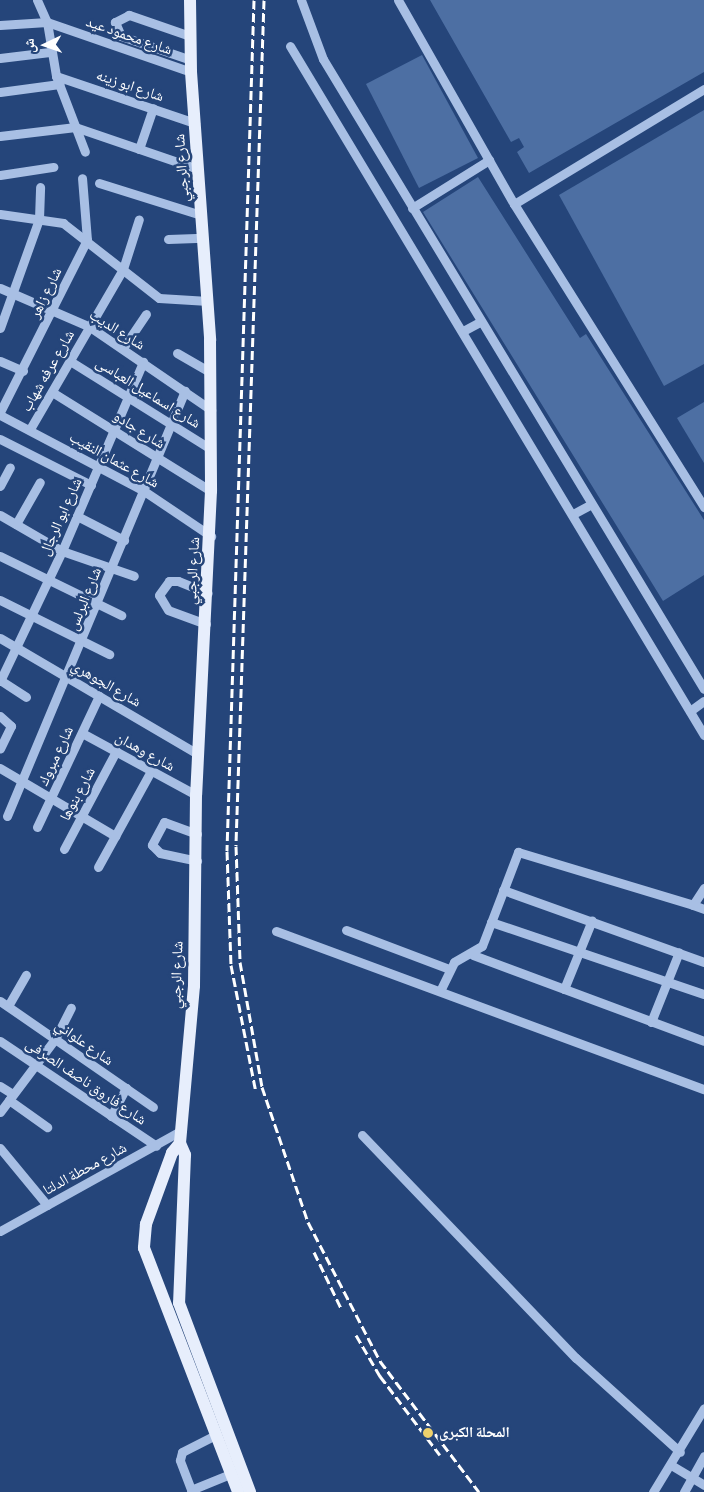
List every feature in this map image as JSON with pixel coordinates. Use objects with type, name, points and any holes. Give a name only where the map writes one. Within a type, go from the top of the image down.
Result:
[{"type":"main road","name":"شارع الرجبي","points":[[180,1143],[197,862],[196,795],[212,491],[208,301],[187,1]]},
{"type":"main road","points":[[238,1492],[146,1263],[143,1236],[172,1153],[180,1143],[185,1155],[179,1303],[250,1492]]},
{"type":"main road","points":[[162,1302],[179,1303]]},
{"type":"street","points":[[37,0],[47,22],[50,52],[58,80],[85,152]]},
{"type":"street","points":[[301,0],[323,59],[590,505],[704,689]]},
{"type":"street","points":[[398,0],[514,204],[704,507]]},
{"type":"street","points":[[190,36],[129,15],[115,22],[121,36],[191,66]]},
{"type":"street","name":"شارع محمود عيد","points":[[0,25],[47,22],[191,66]]},
{"type":"street","points":[[290,46],[573,514],[704,735]]},
{"type":"street","points":[[0,58],[50,52]]},
{"type":"street","points":[[0,92],[58,80]]},
{"type":"street","name":"شارع ابو زينه","points":[[58,80],[153,108],[195,123]]},
{"type":"street","points":[[514,204],[704,88]]},
{"type":"street","points":[[139,149],[153,108]]},
{"type":"street","points":[[0,136],[75,127],[198,169]]},
{"type":"street","points":[[412,208],[490,160]]},
{"type":"street","points":[[0,175],[54,167]]},
{"type":"street","points":[[82,178],[87,240]]},
{"type":"street","points":[[99,183],[202,215]]},
{"type":"street","points":[[0,328],[14,294],[39,219],[40,188]]},
{"type":"street","points":[[0,214],[63,222],[159,298],[208,301]]},
{"type":"street","name":"شارع عرفه شهاب","points":[[30,429],[123,270],[139,219]]},
{"type":"street","points":[[168,239],[203,238]]},
{"type":"street","name":"شارع زاهر","points":[[0,414],[87,240]]},
{"type":"street","name":"شارع الديب","points":[[0,288],[90,327],[211,410]]},
{"type":"street","points":[[123,348],[146,314]]},
{"type":"street","points":[[463,332],[480,322]]},
{"type":"street","points":[[177,353],[210,372]]},
{"type":"street","points":[[0,361],[23,371]]},
{"type":"street","name":"شارع اسماعيل العباسى","points":[[70,361],[211,448]]},
{"type":"street","name":"شارع ابو الرجال","points":[[0,680],[62,551],[142,362]]},
{"type":"street","name":"شارع البرلس","points":[[6,816],[82,641],[185,391]]},
{"type":"street","name":"شارع جادو","points":[[52,392],[212,491]]},
{"type":"street","name":"شارع عثمان النقيب","points":[[0,414],[144,491],[211,536]]},
{"type":"street","points":[[0,440],[91,485]]},
{"type":"street","points":[[0,486],[10,467]]},
{"type":"street","points":[[16,524],[40,482]]},
{"type":"street","points":[[573,514],[590,505]]},
{"type":"street","points":[[0,515],[62,551],[134,576]]},
{"type":"street","points":[[77,516],[124,540]]},
{"type":"street","points":[[0,556],[47,583],[121,615]]},
{"type":"street","points":[[206,624],[168,610],[159,595],[162,587],[178,580],[208,593]]},
{"type":"street","points":[[0,600],[30,617],[109,654]]},
{"type":"street","name":"شارع الجوهري","points":[[0,638],[198,754]]},
{"type":"street","points":[[0,680],[26,698]]},
{"type":"street","name":"شارع مبروك","points":[[37,827],[99,696]]},
{"type":"street","points":[[690,711],[704,701]]},
{"type":"street","points":[[0,716],[11,726],[0,749]]},
{"type":"street","name":"شارع وهدان","points":[[82,733],[196,795]]},
{"type":"street","name":"شارع بنوها","points":[[64,849],[116,751]]},
{"type":"street","points":[[0,768],[115,836]]},
{"type":"street","points":[[98,867],[151,771]]},
{"type":"street","points":[[197,834],[164,822],[152,845],[160,853],[197,862]]},
{"type":"street","points":[[440,991],[449,968],[472,955],[482,946],[515,855],[522,851],[704,909]]},
{"type":"street","points":[[693,905],[704,888]]},
{"type":"street","points":[[503,890],[592,920],[704,962]]},
{"type":"street","points":[[564,989],[592,920]]},
{"type":"street","points":[[491,922],[704,994]]},
{"type":"street","points":[[346,930],[449,968]]},
{"type":"street","points":[[276,931],[704,1089]]},
{"type":"street","points":[[651,1022],[679,952]]},
{"type":"street","points":[[472,955],[704,1041]]},
{"type":"street","points":[[4,1004],[26,975]]},
{"type":"street","name":"شارع علواني","points":[[4,1004],[153,1107]]},
{"type":"street","points":[[0,1112],[55,1039],[71,1008]]},
{"type":"street","name":"شارع فاروق ناصف الصرفى","points":[[0,1041],[156,1146]]},
{"type":"street","points":[[0,1086],[46,1127]]},
{"type":"street","points":[[110,1116],[126,1088]]},
{"type":"street","name":"شارع محطة الدلتا","points":[[0,1231],[182,1130]]},
{"type":"street","points":[[362,1135],[576,1358],[680,1452]]},
{"type":"street","points":[[0,1148],[47,1205]]},
{"type":"street","points":[[653,1492],[680,1452],[704,1408]]},
{"type":"street","points":[[215,1435],[182,1452],[180,1460],[191,1491],[230,1474]]},
{"type":"street","points":[[684,1492],[704,1456]]},
{"type":"street","points":[[671,1465],[704,1485]]},
{"type":"building","points":[[430,0],[704,0],[704,72],[529,173],[517,152],[524,147],[519,138],[511,142]]},
{"type":"building","points":[[422,55],[478,158],[419,188],[366,84]]},
{"type":"building","points":[[704,110],[704,364],[664,386],[559,195]]},
{"type":"building","points":[[478,177],[580,338],[586,334],[704,520],[704,575],[663,601],[423,212]]},
{"type":"building","points":[[704,402],[704,463],[677,418]]},
{"type":"railway","points":[[254,0],[227,851],[231,965],[256,1092]]},
{"type":"railway","points":[[264,0],[236,846],[240,962],[262,1087],[308,1222],[380,1361],[479,1492]]},
{"type":"railway","points":[[314,1252],[341,1308]]},
{"type":"railway","points":[[356,1335],[380,1376],[440,1455]]},
{"type":"place","name":"المحلة الكبرى","points":[[428,1433]]}]
